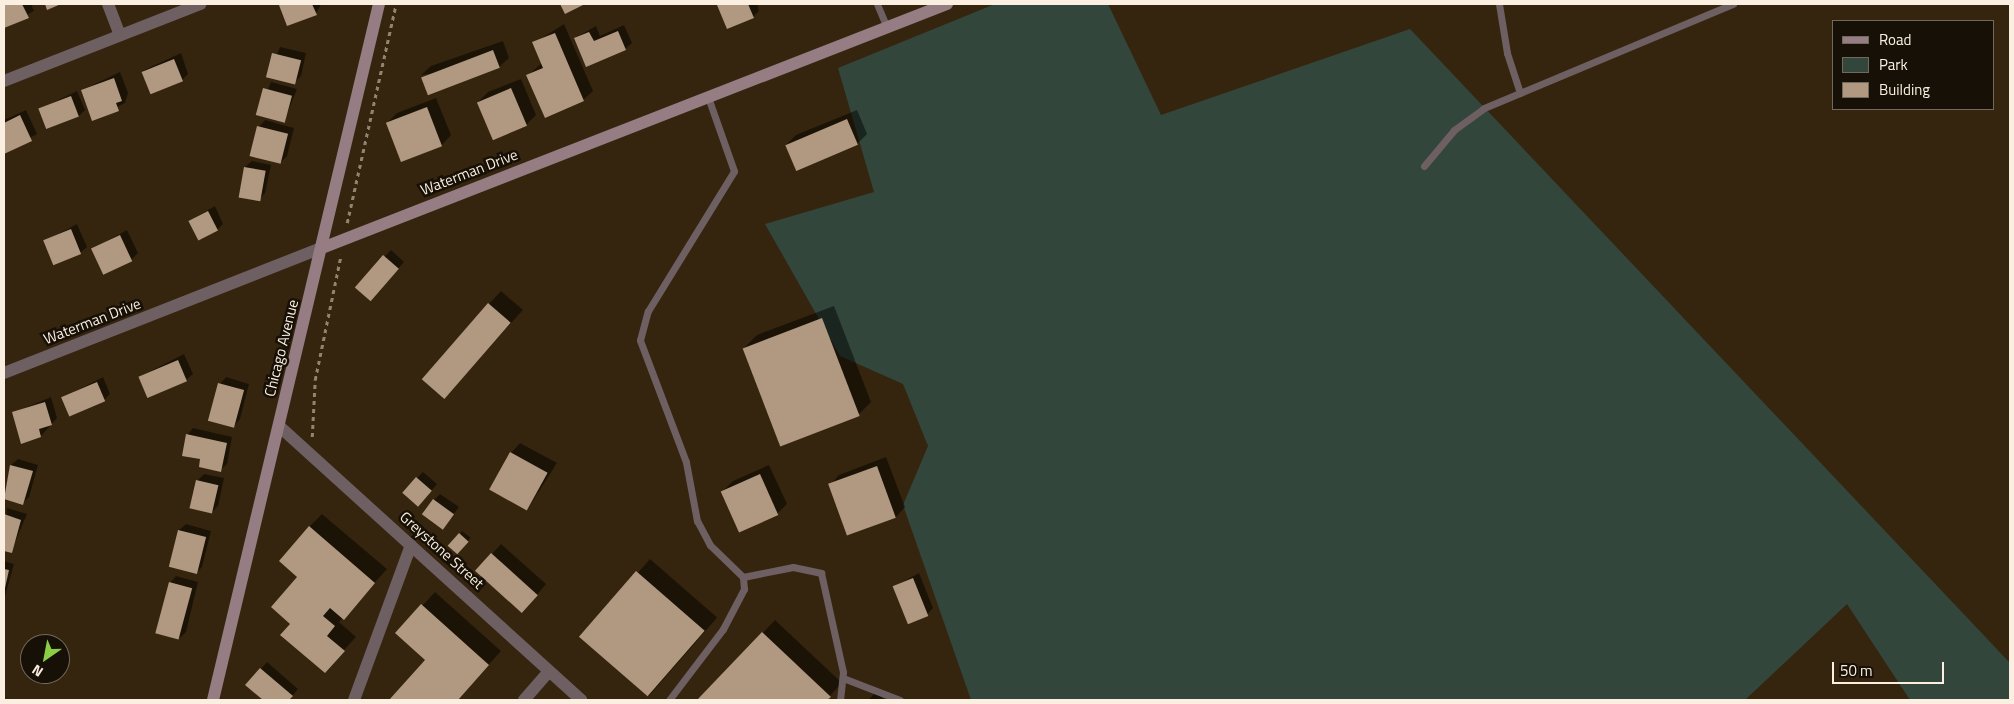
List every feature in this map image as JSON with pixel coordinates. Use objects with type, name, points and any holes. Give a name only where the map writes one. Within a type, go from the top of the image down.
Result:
[{"type":"street","points":[[108,4],[120,35]]},
{"type":"street","points":[[4,81],[200,4]]},
{"type":"street","name":"Chicago Avenue","points":[[213,700],[379,4]]},
{"type":"street","name":"Waterman Drive","points":[[4,373],[947,4]]},
{"type":"street","name":"Greystone Street","points":[[278,426],[581,700]]},
{"type":"street","points":[[354,700],[411,545]]},
{"type":"street","points":[[524,700],[549,671]]},
{"type":"lane","points":[[877,4],[887,27]]},
{"type":"lane","points":[[1499,4],[1507,53],[1520,92]]},
{"type":"lane","points":[[1424,166],[1465,121],[1520,92],[1733,4]]},
{"type":"lane","points":[[669,700],[723,629],[744,590],[744,578],[710,545],[697,521],[686,462],[640,340],[648,311],[734,171],[708,98]]},
{"type":"lane","points":[[744,578],[793,567],[821,573],[843,678],[840,700]]},
{"type":"lane","points":[[843,678],[900,700]]},
{"type":"path","points":[[356,180],[396,4]]},
{"type":"path","points":[[312,439],[315,380],[339,268]]},
{"type":"green space","points":[[995,4],[1108,4],[1161,115],[1410,29],[2010,663],[2010,700],[1910,700],[1847,604],[1745,700],[971,700],[903,505],[928,446],[903,384],[840,356],[765,224],[874,192],[838,68]]},
{"type":"building","points":[[4,4],[22,4],[29,18],[4,28]]},
{"type":"building","points":[[45,4],[61,4],[47,10]]},
{"type":"building","points":[[312,4],[317,15],[287,26],[279,5]]},
{"type":"building","points":[[560,4],[585,4],[565,14]]},
{"type":"building","points":[[748,4],[754,18],[727,29],[717,5]]},
{"type":"building","points":[[618,31],[626,50],[586,67],[574,38],[589,32],[594,41]]},
{"type":"building","points":[[555,33],[584,101],[545,118],[526,75],[543,68],[532,42]]},
{"type":"building","points":[[493,50],[500,68],[428,95],[421,78]]},
{"type":"building","points":[[272,53],[301,60],[295,85],[266,77]]},
{"type":"building","points":[[174,59],[183,81],[151,94],[142,72]]},
{"type":"building","points":[[114,78],[122,101],[116,103],[119,111],[92,121],[81,90]]},
{"type":"building","points":[[263,88],[292,96],[285,123],[256,115]]},
{"type":"building","points":[[511,88],[527,126],[493,140],[477,102]]},
{"type":"building","points":[[71,96],[79,117],[46,129],[38,109]]},
{"type":"building","points":[[427,107],[442,146],[401,162],[386,123]]},
{"type":"building","points":[[20,115],[32,141],[4,154],[4,123]]},
{"type":"building","points":[[847,119],[858,145],[796,171],[785,145]]},
{"type":"building","points":[[257,126],[288,134],[281,164],[250,156]]},
{"type":"building","points":[[244,167],[266,171],[260,201],[239,198]]},
{"type":"building","points":[[208,211],[218,231],[198,241],[188,221]]},
{"type":"building","points":[[71,229],[81,254],[53,265],[43,240]]},
{"type":"building","points":[[120,235],[132,261],[103,275],[91,249]]},
{"type":"building","points":[[383,255],[399,269],[371,301],[355,287]]},
{"type":"building","points":[[488,303],[511,323],[444,399],[422,379]]},
{"type":"building","points":[[822,318],[860,416],[780,446],[743,348]]},
{"type":"building","points":[[178,360],[187,381],[147,398],[138,377]]},
{"type":"building","points":[[97,382],[105,401],[69,417],[61,397]]},
{"type":"building","points":[[218,383],[244,390],[234,428],[208,421]]},
{"type":"building","points":[[45,402],[52,425],[39,429],[41,437],[21,444],[12,412]]},
{"type":"building","points":[[186,434],[227,443],[221,472],[199,467],[200,459],[182,456]]},
{"type":"building","points":[[510,452],[548,473],[527,510],[489,490]]},
{"type":"building","points":[[10,465],[33,471],[23,505],[4,499]]},
{"type":"building","points":[[877,466],[896,518],[847,535],[828,484]]},
{"type":"building","points":[[760,474],[778,515],[739,533],[721,491]]},
{"type":"building","points":[[416,477],[432,491],[418,507],[402,493]]},
{"type":"building","points":[[196,480],[218,485],[212,513],[189,508]]},
{"type":"building","points":[[433,499],[454,514],[443,530],[422,514]]},
{"type":"building","points":[[4,514],[21,520],[12,553],[4,551]]},
{"type":"building","points":[[309,526],[375,583],[344,620],[330,608],[323,616],[335,626],[327,636],[345,651],[325,673],[280,635],[290,624],[271,607],[297,577],[279,561]]},
{"type":"building","points":[[178,530],[206,537],[197,574],[169,567]]},
{"type":"building","points":[[459,533],[469,542],[457,554],[448,546]]},
{"type":"building","points":[[491,553],[538,595],[522,613],[475,571]]},
{"type":"building","points":[[4,569],[9,570],[5,588],[4,588]]},
{"type":"building","points":[[636,571],[705,631],[648,696],[579,637]]},
{"type":"building","points":[[913,578],[928,616],[908,624],[893,586]]},
{"type":"building","points":[[169,582],[192,588],[178,639],[155,633]]},
{"type":"building","points":[[421,604],[489,665],[458,700],[389,700],[425,660],[395,633]]},
{"type":"building","points":[[762,632],[831,697],[827,700],[697,700]]},
{"type":"building","points":[[260,668],[293,696],[289,700],[263,700],[245,685]]}]
